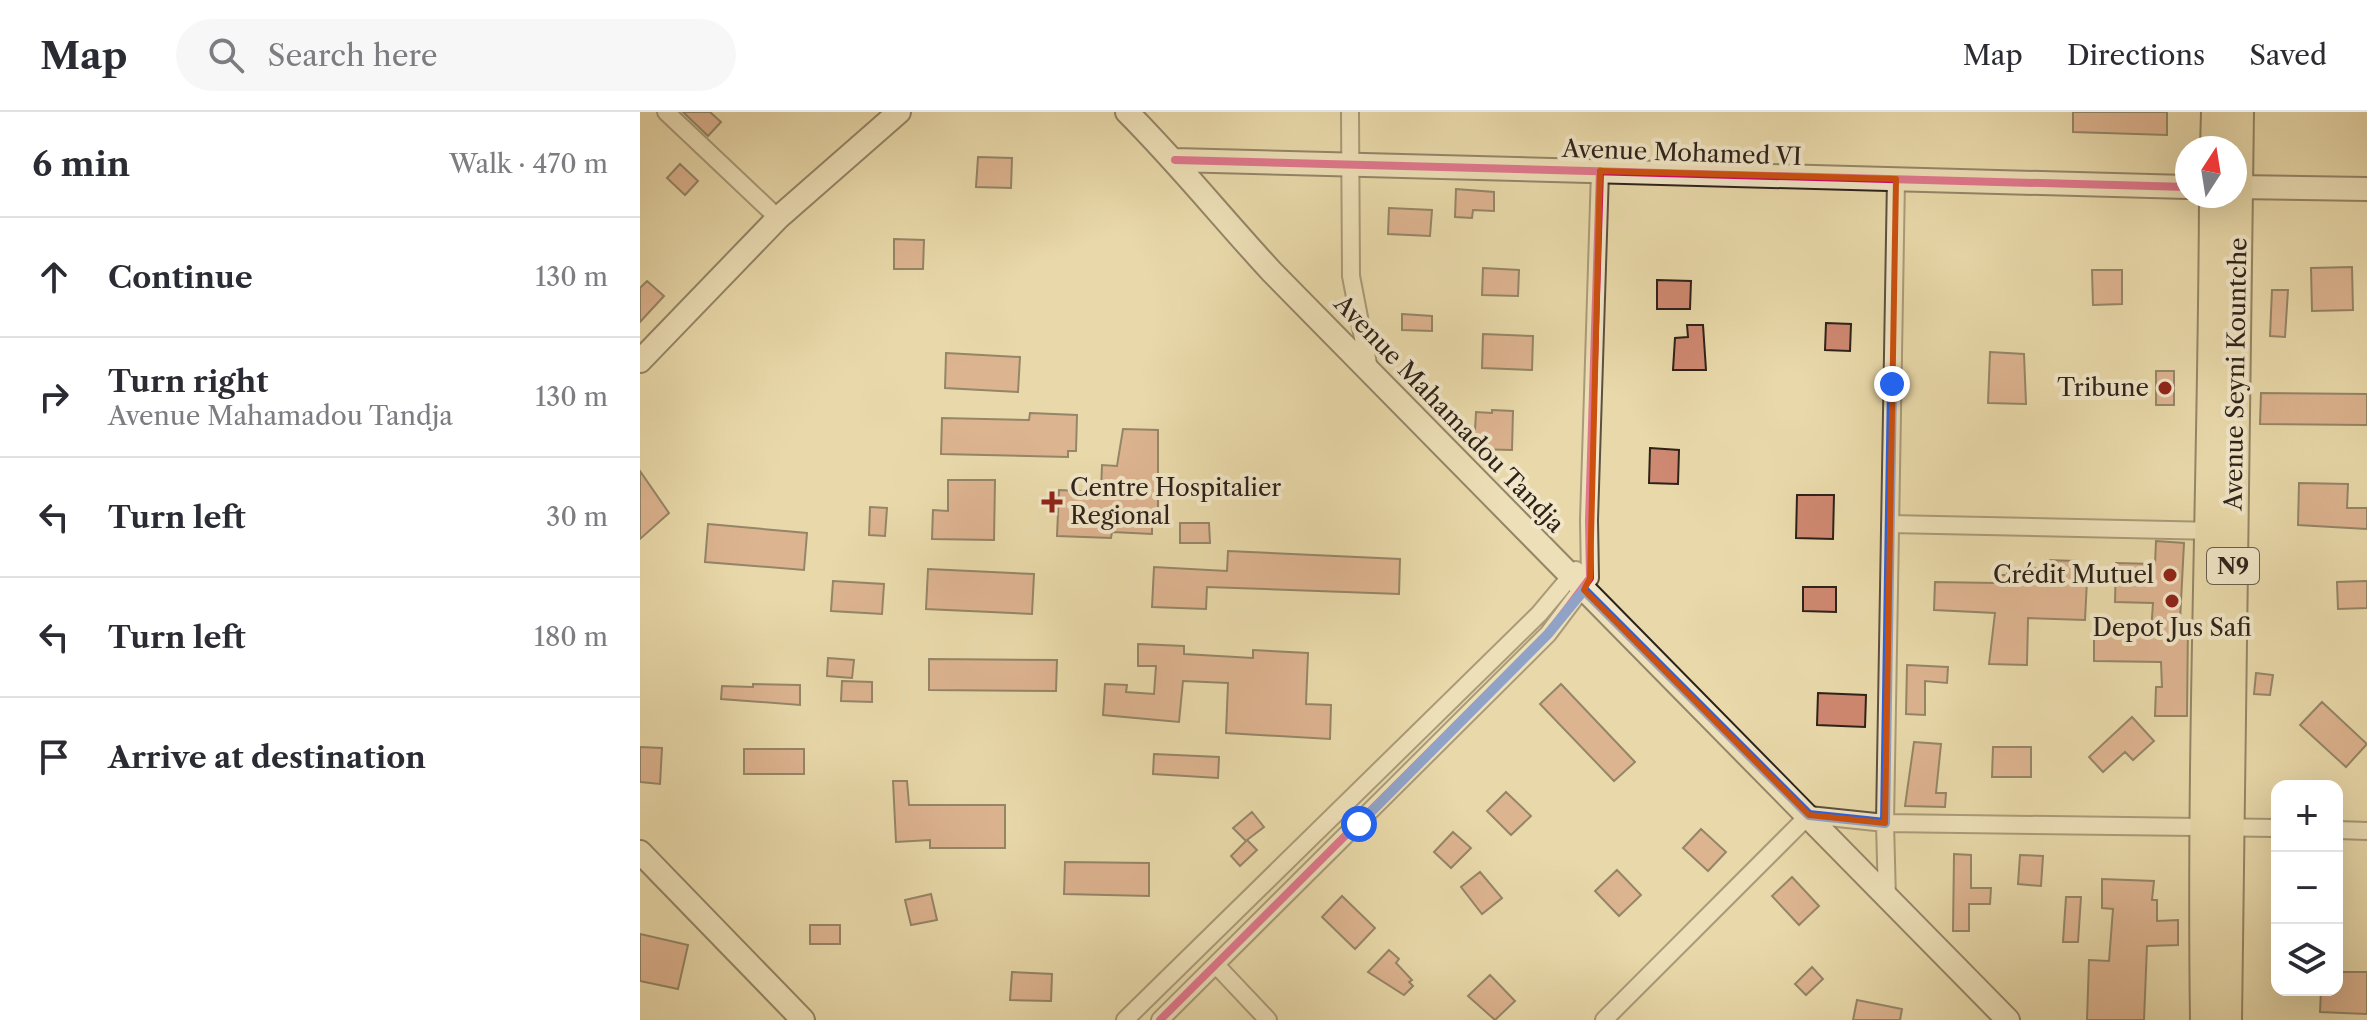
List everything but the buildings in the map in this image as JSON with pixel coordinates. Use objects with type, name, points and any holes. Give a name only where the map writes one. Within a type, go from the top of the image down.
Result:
[{"type":"highway","points":[[2215,136],[2216,112]]},
{"type":"highway","name":"Avenue Seyni Kountche","points":[[2236,136],[2239,112]]},
{"type":"highway","name":"Avenue Seyni Kountche","points":[[2205,1020],[2216,828],[2229,208]]},
{"type":"highway","name":"Avenue Seyni Kountche","points":[[2216,828],[2227,1020]]},
{"type":"street","points":[[666,112],[778,218]]},
{"type":"street","points":[[640,361],[778,218],[899,112]]},
{"type":"street","name":"Avenue Mahamadou Tandja","points":[[1127,112],[1175,160],[1217,213],[2008,1020]]},
{"type":"street","points":[[1350,112],[1351,276],[1369,369]]},
{"type":"street","name":"Avenue Mohamed VI","points":[[1175,160],[2175,187]]},
{"type":"street","points":[[1125,1020],[1539,614],[1590,578],[1600,171]]},
{"type":"street","points":[[1887,899],[1885,823],[1896,179]]},
{"type":"street","points":[[2247,190],[2367,189]]},
{"type":"street","points":[[1890,524],[2223,531]]},
{"type":"street","points":[[1160,1020],[1548,634],[1578,584]]},
{"type":"street","points":[[1454,696],[1469,714]]},
{"type":"street","points":[[1604,1020],[1809,815],[1885,823],[2271,828]]},
{"type":"street","points":[[2343,830],[2367,831]]},
{"type":"street","points":[[640,852],[803,1020]]},
{"type":"street","points":[[1217,966],[1268,1020]]},
{"type":"highlighted area","points":[[1600,171],[1896,179],[1885,823],[1809,815],[1584,590],[1590,578]]},
{"type":"cycle path","points":[[1175,160],[2175,187]]},
{"type":"cycle path","points":[[1160,1020],[1548,634],[1590,578],[1589,520],[1600,171]]},
{"type":"place","name":"Tribune","points":[[2165,388]]},
{"type":"place","name":"Centre Hospitalier Regional","points":[[1052,502]]},
{"type":"place","name":"Crédit Mutuel","points":[[2170,575]]},
{"type":"place","name":"Depot Jus Safi","points":[[2172,601]]},
{"type":"route","points":[[1359,824],[1548,634],[1584,590],[1809,815],[1885,823],[1892,384]]}]
